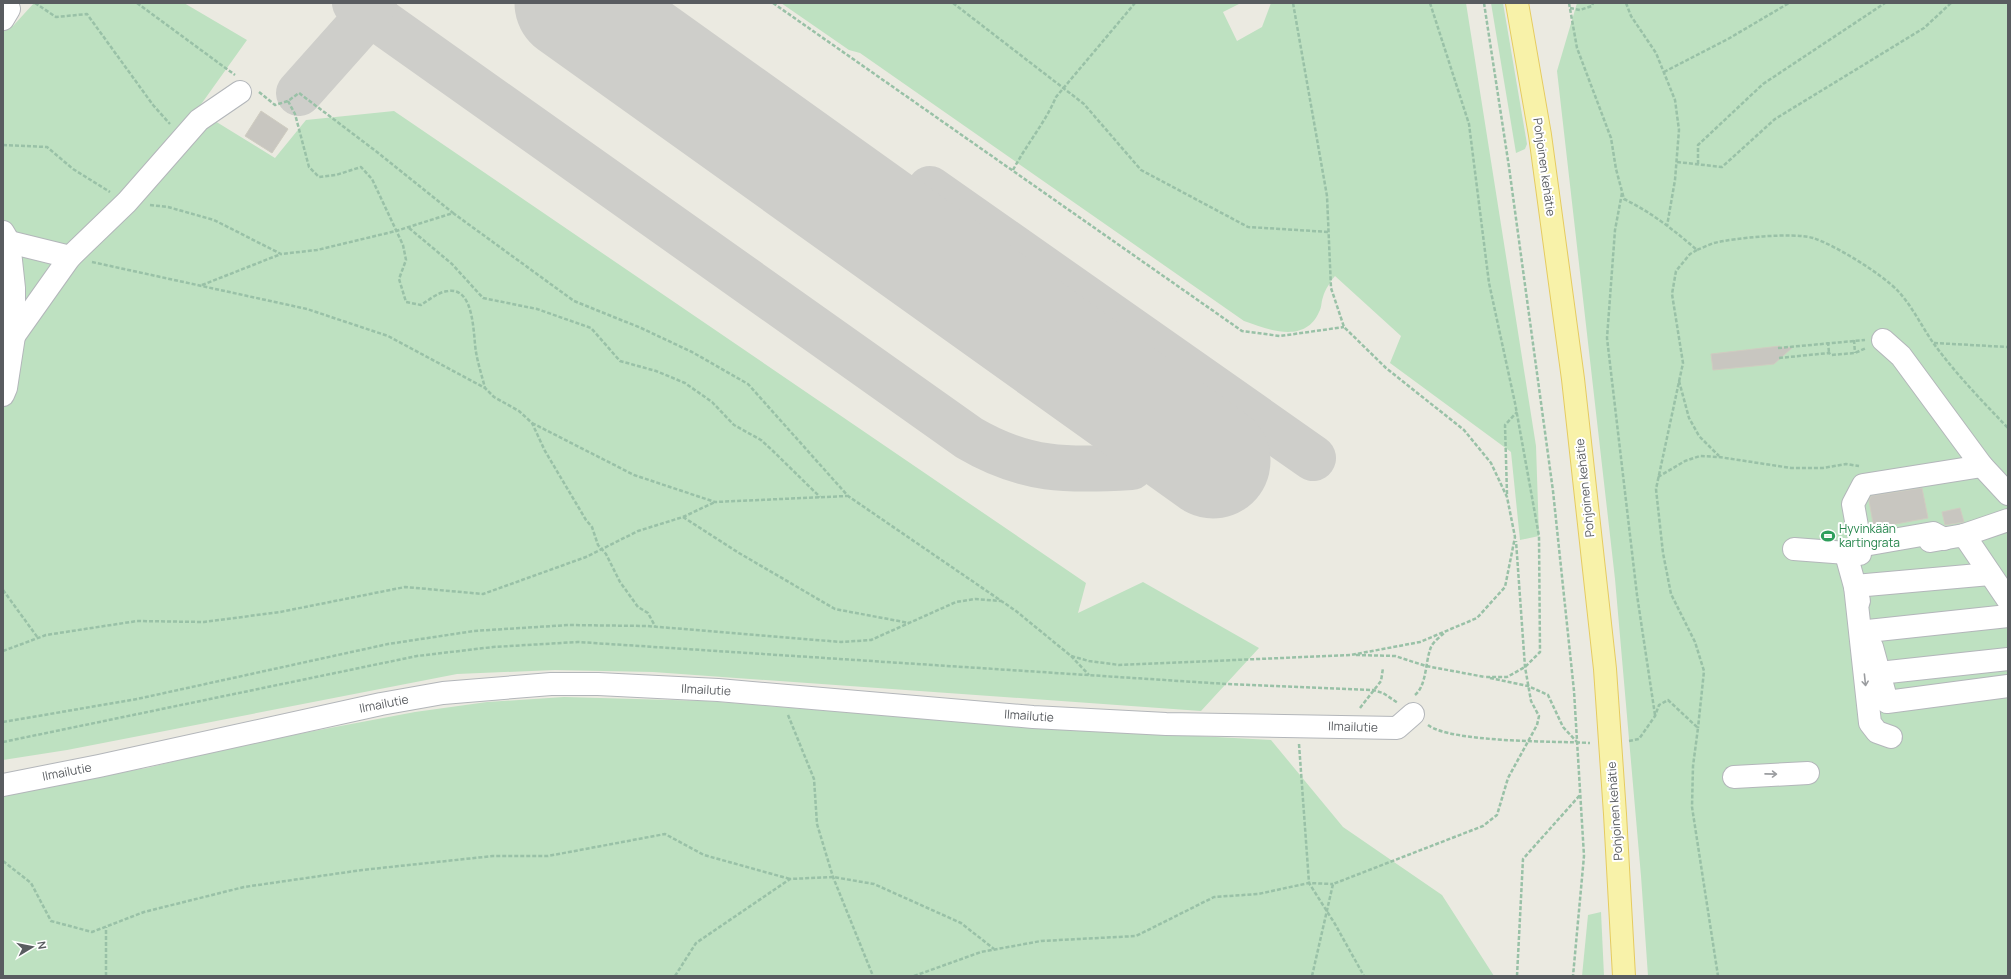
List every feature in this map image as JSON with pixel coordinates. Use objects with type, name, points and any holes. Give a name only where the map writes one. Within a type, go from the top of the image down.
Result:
[{"type":"main road","name":"Pohjoinen kehätie","points":[[1517,3],[1540,135],[1574,379],[1605,669],[1624,976]]},
{"type":"street","points":[[3,19],[9,9],[7,3]]},
{"type":"street","points":[[14,336],[70,257],[127,202],[199,120],[241,86]]},
{"type":"street","points":[[3,395],[6,388],[14,336],[14,288],[6,237],[70,257]]},
{"type":"street","points":[[1883,340],[1901,356],[1982,466],[2008,494]]},
{"type":"street","points":[[1982,466],[1863,484],[1853,504],[1858,532],[1870,544],[1933,533],[1954,537],[1990,574],[2008,600]]},
{"type":"street","points":[[1794,549],[1859,554],[1954,537],[2008,520]]},
{"type":"street","points":[[1846,554],[1887,702],[2008,686]]},
{"type":"street","points":[[1855,586],[1990,574]]},
{"type":"street","points":[[1855,586],[1870,723],[1877,732],[1890,737]]},
{"type":"street","points":[[1868,631],[2008,616]]},
{"type":"street","points":[[1879,673],[2008,659]]},
{"type":"street","name":"Ilmailutie","points":[[3,784],[114,763],[381,704],[443,693],[551,684],[598,684],[718,690],[1033,717],[1166,724],[1299,725],[1396,728],[1413,705]]},
{"type":"street","points":[[1734,777],[1808,773]]},
{"type":"path","points":[[35,3],[56,17],[87,14],[153,106],[183,138]]},
{"type":"path","points":[[137,3],[241,86],[254,88],[275,105],[288,101],[299,93],[377,152],[453,213],[574,301],[641,328],[692,352],[748,384],[848,496],[1016,611],[1071,656],[1089,675]]},
{"type":"path","points":[[773,3],[1242,331],[1280,336],[1344,327]]},
{"type":"path","points":[[953,3],[1084,104],[1141,170],[1248,227],[1329,232]]},
{"type":"path","points":[[1013,170],[1022,152],[1049,113],[1056,97],[1135,3]]},
{"type":"path","points":[[1293,3],[1327,196],[1331,288],[1344,327],[1386,368],[1464,430],[1491,463],[1507,496]]},
{"type":"path","points":[[1430,3],[1469,124],[1489,283],[1516,412],[1539,536],[1540,652],[1525,667],[1507,677],[1484,677]]},
{"type":"path","points":[[1484,3],[1509,167],[1553,491],[1574,691],[1584,856],[1573,976]]},
{"type":"path","points":[[1569,3],[1577,48],[1611,138],[1616,169],[1624,199],[1641,207],[1697,250]]},
{"type":"path","points":[[1570,8],[1580,10],[1592,6],[1593,3]]},
{"type":"path","points":[[1626,3],[1631,16],[1656,53],[1675,100],[1679,130],[1677,162],[1667,226]]},
{"type":"path","points":[[1664,72],[1728,39],[1789,3]]},
{"type":"path","points":[[1698,164],[1698,145],[1763,84],[1885,3]]},
{"type":"path","points":[[1677,162],[1722,167],[1775,119],[1924,28],[1951,3]]},
{"type":"path","points":[[288,101],[295,114],[309,167],[319,177],[336,175],[361,167],[372,179],[403,245],[406,260],[399,279],[406,302],[421,306],[437,295],[449,290],[461,294],[469,306],[473,321],[478,362],[485,388]]},
{"type":"path","points":[[3,145],[47,147],[73,169],[127,202],[168,207],[214,220],[281,254]]},
{"type":"path","points":[[1622,191],[1615,230],[1607,338],[1636,595],[1655,716]]},
{"type":"path","points":[[201,286],[281,254],[317,250],[396,231],[453,213]]},
{"type":"path","points":[[409,227],[452,264],[483,298],[537,309],[591,328],[620,362],[656,371],[685,383],[712,402],[734,425],[760,440],[820,497]]},
{"type":"path","points":[[1718,976],[1692,808],[1693,766],[1704,671],[1695,642],[1671,594],[1663,553],[1656,489],[1683,363],[1672,294],[1676,271],[1690,254],[1714,244],[1795,235],[1813,238],[1881,275],[1899,292],[1933,343],[1956,372],[2008,428]]},
{"type":"path","points":[[70,257],[307,309],[388,336],[485,388],[494,397],[520,411],[532,423],[634,475],[715,502],[848,496]]},
{"type":"path","points":[[1778,348],[1854,340],[1855,353],[1831,356],[1829,353],[1779,358]]},
{"type":"path","points":[[1828,342],[1829,353]]},
{"type":"path","points":[[1933,343],[2008,346]]},
{"type":"path","points":[[1678,381],[1689,418],[1699,436],[1719,456]]},
{"type":"path","points":[[914,976],[981,952],[994,949],[1041,941],[1136,936],[1214,897],[1258,894],[1309,883],[1333,884],[1483,826],[1497,815],[1508,778],[1527,740],[1537,724],[1539,716],[1531,701],[1525,667],[1515,537],[1507,496],[1505,425],[1516,412]]},
{"type":"path","points":[[532,423],[545,451],[586,520],[592,527],[598,545],[602,549],[620,582],[638,607],[648,613],[656,626]]},
{"type":"path","points":[[1658,477],[1685,461],[1700,456],[1719,456],[1791,468],[1823,468],[1846,464],[1863,466],[1882,482]]},
{"type":"path","points":[[3,651],[38,638],[137,621],[204,622],[280,612],[405,587],[483,594],[586,557],[638,531],[683,517],[715,502]]},
{"type":"path","points":[[683,517],[739,553],[835,609],[910,623]]},
{"type":"path","points":[[1351,655],[1420,642],[1477,618],[1506,586],[1515,537]]},
{"type":"path","points":[[3,590],[38,638]]},
{"type":"path","points":[[3,722],[137,699],[388,644],[474,631],[568,626],[656,626],[841,642],[871,640],[956,602],[975,599],[1001,601]]},
{"type":"path","points":[[1413,705],[1419,692],[1432,646],[1445,631]]},
{"type":"path","points":[[1071,656],[1089,661],[1118,665],[1351,655],[1395,656],[1426,666],[1528,686],[1548,695],[1563,727],[1577,742]]},
{"type":"path","points":[[1352,727],[1354,718],[1381,681],[1383,668]]},
{"type":"path","points":[[785,696],[784,706],[814,779],[817,824],[833,877],[873,976]]},
{"type":"path","points":[[1447,733],[1564,744],[1577,742],[1610,745],[1639,739],[1655,716],[1659,705],[1668,700],[1698,728]]},
{"type":"path","points":[[1299,725],[1309,883],[1327,911],[1364,976]]},
{"type":"path","points":[[1517,976],[1523,859],[1581,794]]},
{"type":"path","points":[[3,861],[31,883],[51,921],[92,932],[144,912],[244,887],[362,870],[493,856],[548,856],[665,834],[704,855],[790,878],[833,877],[874,884],[961,924],[994,949]]},
{"type":"path","points":[[675,976],[696,943],[790,878]]},
{"type":"path","points":[[1312,976],[1333,884]]},
{"type":"path","points":[[106,927],[106,976]]},
{"type":"green space","points":[[34,3],[184,3],[247,40],[197,110],[275,158],[306,120],[394,111],[1086,583],[1078,613],[1143,582],[1259,648],[1201,711],[653,672],[555,670],[457,674],[67,750],[3,760],[3,20],[13,26]]},
{"type":"green space","points":[[781,3],[1241,3],[1223,12],[1237,41],[1262,27],[1271,3],[1466,3],[1536,446],[1539,536],[1520,540],[1511,452],[1390,363],[1401,336],[1335,276],[1325,292],[1319,312],[1313,322],[1305,328],[1286,332],[1275,331],[1244,321],[860,53],[849,50]]},
{"type":"green space","points":[[1491,3],[1503,3],[1527,144],[1525,149],[1516,153]]},
{"type":"green space","name":"Hyvinkään kartingrata","points":[[1577,3],[2008,3],[2008,976],[1648,976],[1641,876],[1615,579],[1557,71]]},
{"type":"green space","points":[[564,697],[707,701],[1032,727],[1271,740],[1343,827],[1442,895],[1494,976],[3,976],[3,790],[147,768],[244,744],[415,712],[487,702]]},
{"type":"green space","points":[[1601,912],[1604,976],[1582,976],[1588,915]]},
{"type":"building","points":[[261,111],[288,129],[272,153],[245,136]]},
{"type":"building","points":[[1780,346],[1780,348],[1793,347],[1774,364],[1713,370],[1711,354]]},
{"type":"building","points":[[1922,488],[1928,518],[1874,528],[1869,501],[1871,496]]},
{"type":"building","points":[[1960,508],[1964,522],[1945,525],[1942,512]]},
{"type":"taxiway","points":[[355,3],[969,438],[989,449],[1028,463],[1047,466],[1087,469],[1131,467],[1164,426]]},
{"type":"taxiway","points":[[299,93],[356,29],[374,3]]},
{"type":"taxiway","points":[[930,189],[1313,458]]},
{"type":"runway","points":[[572,3],[1213,461]]},
{"type":"place","name":"Hyvinkään kartingrata","points":[[1828,536]]}]
